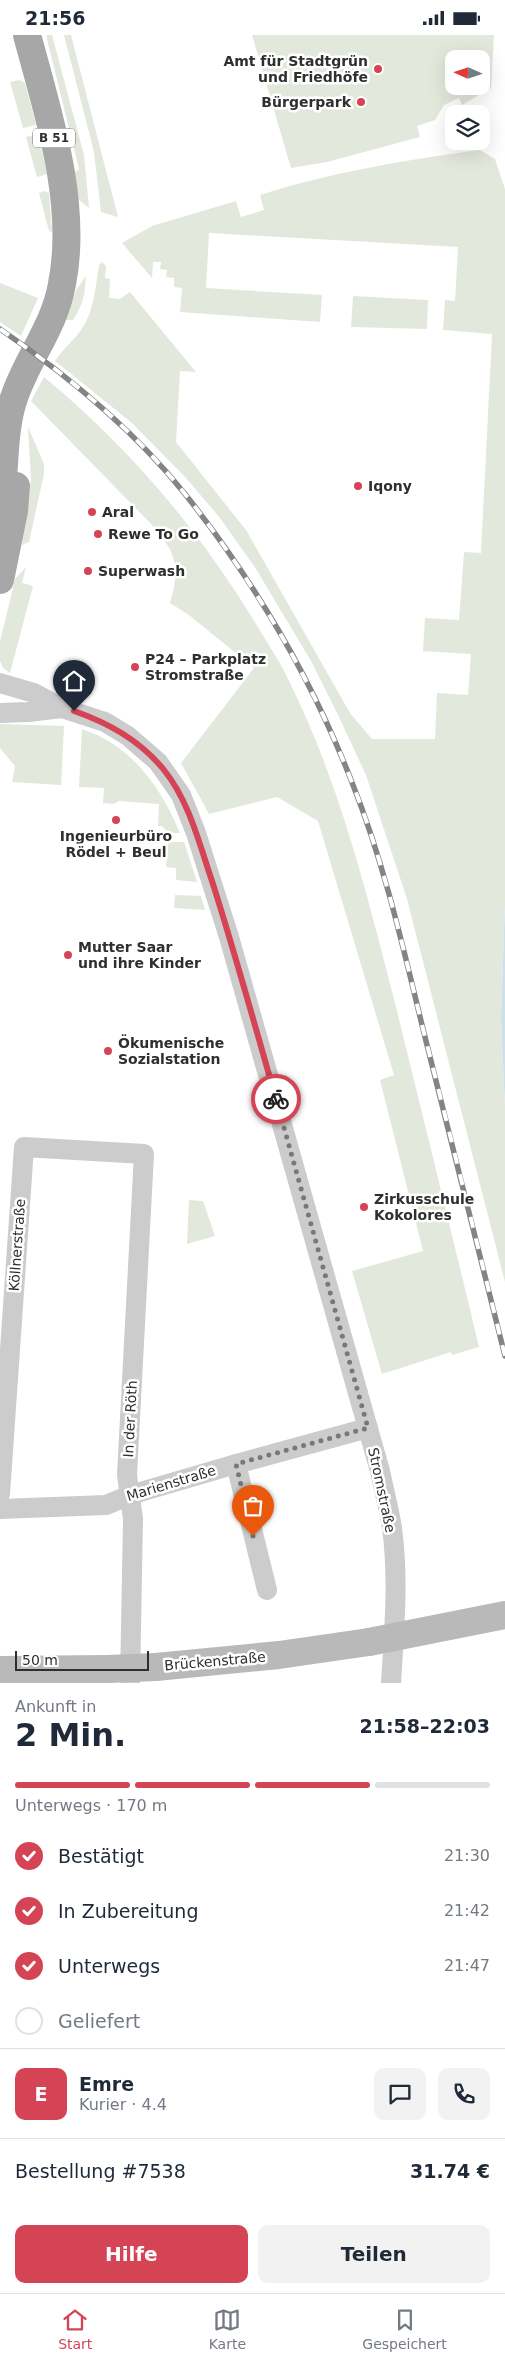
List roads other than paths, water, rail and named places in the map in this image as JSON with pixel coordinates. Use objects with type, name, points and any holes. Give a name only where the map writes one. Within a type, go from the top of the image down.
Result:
[{"type":"main road","name":"B 51","points":[[0,507],[4,483],[6,428],[18,387],[58,306],[65,259],[62,177],[58,151],[27,35]]},
{"type":"main road","name":"B 51","points":[[0,580],[14,511],[18,387]]},
{"type":"main road","name":"Brückenstraße","points":[[0,1671],[119,1676],[156,1667],[279,1655],[369,1642],[505,1615]]},
{"type":"street","name":"Stromstraße","points":[[0,683],[34,693],[62,708],[105,722],[128,735],[158,762],[181,795],[196,833],[229,937],[380,1471],[392,1527],[395,1584],[391,1683]]},
{"type":"street","name":"Stromstraße","points":[[0,713],[62,708]]},
{"type":"street","name":"Köllnerstraße","points":[[0,1493],[24,1147],[144,1154]]},
{"type":"street","name":"In der Röth","points":[[119,1676],[133,1519],[128,1450],[144,1154]]},
{"type":"street","name":"Marienstraße","points":[[0,1509],[106,1505],[130,1495],[368,1428]]},
{"type":"street","points":[[236,1464],[266,1590]]},
{"type":"water","points":[[505,902],[505,1107],[501,1020]]},
{"type":"railway","points":[[0,329],[50,365],[99,405],[165,470],[210,527],[258,597],[280,633],[320,708],[353,785],[383,875],[505,1356]]},
{"type":"place","name":"Amt für Stadtgrün und Friedhöfe","points":[[378,69]]},
{"type":"place","name":"Bürgerpark","points":[[361,102]]},
{"type":"place","name":"Iqony","points":[[358,486]]},
{"type":"place","name":"Aral","points":[[92,512]]},
{"type":"place","name":"Rewe To Go","points":[[98,534]]},
{"type":"place","name":"Superwash","points":[[88,571]]},
{"type":"place","name":"P24 – Parkplatz Stromstraße","points":[[135,667]]},
{"type":"place","name":"Ingenieurbüro Rödel + Beul","points":[[116,820]]},
{"type":"place","name":"Mutter Saar und ihre Kinder","points":[[68,955]]},
{"type":"place","name":"Ökumenische Sozialstation","points":[[108,1051]]},
{"type":"place","name":"Zirkusschule Kokolores","points":[[364,1207]]}]
